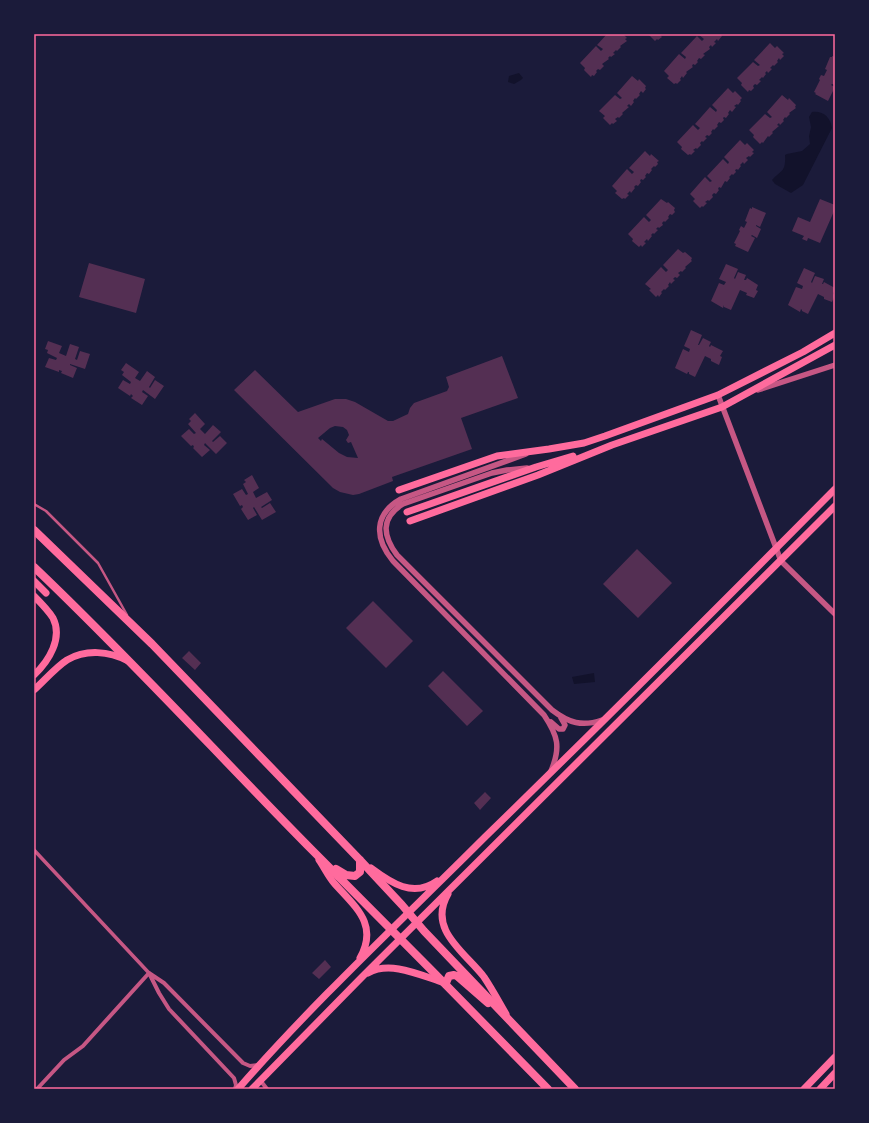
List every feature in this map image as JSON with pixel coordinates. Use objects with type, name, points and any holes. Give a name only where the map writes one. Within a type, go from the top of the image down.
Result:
[{"type":"highway","points":[[34,530],[133,626],[360,860],[575,1089]]},
{"type":"highway","points":[[34,566],[132,663],[313,851],[548,1089]]},
{"type":"highway","points":[[328,865],[346,875],[355,876],[360,872],[360,860]]},
{"type":"highway","points":[[446,984],[449,976],[457,976],[510,1021]]},
{"type":"main road","points":[[399,490],[489,458],[593,440],[718,395],[835,333]]},
{"type":"main road","points":[[407,512],[536,467],[612,445],[722,407],[835,345]]},
{"type":"main road","points":[[410,521],[538,475],[612,445]]},
{"type":"main road","points":[[236,1089],[355,966],[835,489]]},
{"type":"main road","points":[[252,1089],[457,882],[835,506]]},
{"type":"main road","points":[[34,581],[46,593]]},
{"type":"main road","points":[[34,596],[48,611],[56,628],[56,637],[50,655],[34,674]]},
{"type":"main road","points":[[34,690],[66,660],[81,654],[102,652],[117,656],[132,663]]},
{"type":"main road","points":[[313,851],[333,882],[355,905],[364,918],[367,931],[366,944],[355,966]]},
{"type":"main road","points":[[360,860],[388,881],[399,886],[410,888],[424,888],[453,869]]},
{"type":"main road","points":[[457,882],[447,896],[443,906],[443,919],[446,933],[453,944],[483,976],[510,1021]]},
{"type":"main road","points":[[363,976],[376,969],[394,968],[446,984]]},
{"type":"main road","points":[[804,1089],[835,1057]]},
{"type":"main road","points":[[820,1089],[835,1073]]},
{"type":"street","points":[[825,339],[835,338]]},
{"type":"street","points":[[750,392],[835,364]]},
{"type":"street","points":[[718,395],[781,561],[835,614]]},
{"type":"street","points":[[536,451],[401,499],[386,511],[380,524],[379,531],[382,544],[393,561],[555,727],[561,729],[565,724],[557,714],[397,556],[389,543],[386,531],[386,525],[391,515],[403,504],[492,473],[536,467]]},
{"type":"street","points":[[557,714],[567,720],[584,724],[603,720]]},
{"type":"street","points":[[544,715],[554,731],[558,746],[556,760],[550,773]]},
{"type":"street","points":[[34,850],[149,973],[164,983],[243,1063],[250,1066],[259,1065]]},
{"type":"street","points":[[37,1089],[64,1060],[83,1046],[149,973]]},
{"type":"street","points":[[149,973],[169,1009],[234,1078],[236,1089]]},
{"type":"street","points":[[260,1080],[267,1089]]},
{"type":"lane","points":[[34,504],[46,511],[98,563],[133,626]]},
{"type":"shaded area","points":[[519,73],[523,78],[521,80],[514,84],[508,82],[509,76]]},
{"type":"shaded area","points":[[812,112],[819,112],[825,115],[830,121],[832,128],[803,185],[791,193],[775,184],[772,180],[784,168],[785,155],[802,151],[810,144],[809,136],[811,127],[809,117]]},
{"type":"shaded area","points":[[594,673],[595,682],[574,684],[572,677]]},
{"type":"building","points":[[607,34],[623,34],[627,38],[625,39],[627,41],[613,53],[615,54],[611,57],[610,56],[608,58],[609,59],[602,64],[604,66],[600,70],[598,69],[596,71],[597,72],[594,76],[592,75],[591,77],[580,63],[596,46],[601,51],[603,49],[597,45]]},
{"type":"building","points":[[648,34],[662,34],[660,35],[662,37],[655,41]]},
{"type":"building","points":[[698,34],[722,34],[722,36],[718,41],[717,39],[714,42],[716,43],[712,47],[711,45],[709,47],[710,49],[703,54],[705,55],[701,59],[699,58],[695,65],[693,64],[693,67],[686,72],[687,73],[683,78],[682,76],[680,79],[681,80],[677,84],[674,84],[667,78],[669,76],[664,71],[679,54],[685,59],[686,57],[681,53],[697,36],[702,41],[704,39]]},
{"type":"building","points":[[770,43],[775,48],[777,46],[784,53],[782,54],[784,56],[780,60],[779,58],[777,61],[778,62],[770,68],[772,69],[768,73],[767,71],[763,78],[762,77],[759,80],[761,81],[757,85],[755,84],[753,86],[754,88],[748,92],[737,78],[753,62],[758,66],[760,65],[754,60]]},
{"type":"building","points":[[830,57],[835,57],[835,85],[831,85],[835,87],[828,101],[814,92],[821,75],[824,76],[827,70],[825,69]]},
{"type":"building","points":[[632,76],[638,81],[639,79],[646,86],[646,89],[643,93],[641,91],[639,94],[640,95],[636,99],[635,98],[631,106],[629,104],[627,106],[629,107],[619,118],[618,117],[615,119],[617,121],[610,125],[603,118],[605,116],[599,111],[615,95],[620,99],[622,98],[617,93]]},
{"type":"building","points":[[728,88],[733,93],[735,91],[742,98],[740,100],[741,101],[738,105],[737,104],[734,106],[736,107],[732,112],[730,110],[728,113],[729,114],[726,118],[723,118],[724,120],[721,123],[719,122],[717,125],[718,126],[714,130],[713,129],[709,136],[707,135],[705,137],[707,138],[700,143],[701,145],[697,149],[696,148],[693,150],[695,151],[691,155],[688,155],[681,149],[682,147],[677,142],[693,125],[698,130],[700,128],[695,124],[710,107],[716,112],[717,110],[712,105]]},
{"type":"building","points":[[782,95],[788,100],[789,98],[796,105],[796,108],[789,113],[790,114],[786,118],[785,117],[783,120],[784,121],[780,125],[779,123],[777,125],[779,126],[763,143],[762,142],[760,144],[749,130],[765,114],[770,118],[772,117],[767,112]]},
{"type":"building","points":[[740,140],[745,145],[747,143],[754,150],[752,152],[754,153],[750,157],[749,156],[746,158],[748,160],[744,164],[743,162],[740,165],[741,166],[738,170],[735,170],[736,172],[729,177],[730,178],[727,182],[725,181],[721,188],[719,187],[716,194],[714,193],[712,195],[713,197],[709,201],[708,200],[705,202],[707,203],[700,208],[693,201],[695,199],[690,194],[705,177],[710,182],[712,181],[707,176],[723,159],[728,164],[729,162],[724,157]]},
{"type":"building","points":[[645,151],[659,161],[657,162],[658,164],[651,169],[652,170],[649,174],[647,173],[643,180],[641,179],[638,186],[636,185],[631,193],[630,191],[627,194],[629,195],[625,199],[622,199],[615,193],[617,191],[612,186],[627,169],[632,174],[634,172],[629,168]]},
{"type":"building","points":[[661,199],[667,203],[668,202],[675,208],[675,212],[672,215],[670,214],[668,217],[669,218],[662,223],[663,225],[656,229],[658,230],[651,235],[652,236],[648,241],[647,239],[644,242],[646,243],[642,247],[641,245],[639,247],[632,241],[633,239],[628,234],[644,217],[649,222],[651,220],[646,215]]},
{"type":"building","points":[[820,199],[835,205],[835,209],[820,243],[808,238],[807,241],[802,239],[804,236],[792,231],[798,217],[810,222]]},
{"type":"building","points":[[752,207],[766,213],[760,227],[756,225],[761,229],[757,238],[752,235],[751,236],[755,238],[748,252],[735,246],[736,244],[734,243],[741,226],[744,228],[747,222],[745,221],[750,208],[752,209]]},
{"type":"building","points":[[678,249],[683,253],[685,252],[692,258],[692,261],[682,272],[681,271],[678,273],[680,275],[673,279],[675,280],[671,284],[670,282],[668,285],[669,286],[661,292],[662,293],[659,297],[658,295],[656,297],[649,290],[651,289],[645,284],[661,267],[666,272],[668,270],[663,265]]},
{"type":"building","points":[[89,263],[145,279],[136,313],[79,297]]},
{"type":"building","points":[[726,264],[738,269],[734,278],[735,279],[738,272],[746,275],[744,280],[747,278],[758,285],[756,290],[758,291],[754,298],[746,295],[747,293],[740,290],[731,310],[724,307],[724,305],[723,308],[711,301],[719,283],[724,285],[726,282],[719,279]]},
{"type":"building","points":[[804,268],[815,273],[811,282],[812,283],[815,276],[824,279],[822,284],[824,282],[835,288],[833,294],[835,295],[832,302],[824,299],[824,297],[818,294],[808,314],[801,309],[800,312],[788,305],[796,287],[802,289],[803,286],[797,283]]},
{"type":"building","points":[[691,330],[702,335],[698,345],[703,338],[711,342],[710,347],[711,345],[723,351],[720,356],[722,357],[719,365],[705,356],[695,377],[689,374],[689,372],[687,374],[675,368],[683,349],[689,352],[690,349],[684,346]]},
{"type":"building","points":[[48,341],[62,346],[59,353],[66,356],[70,344],[79,347],[75,359],[77,360],[80,351],[90,354],[85,369],[70,364],[77,368],[73,378],[61,373],[62,371],[59,370],[59,372],[45,367],[49,358],[56,360],[57,358],[47,353],[48,350],[45,349]]},
{"type":"building","points":[[502,356],[518,398],[461,418],[472,449],[392,477],[393,481],[353,495],[340,492],[333,488],[234,390],[255,370],[298,412],[335,399],[346,399],[355,402],[388,421],[393,421],[408,414],[414,403],[447,391],[449,387],[446,377]],"holes":[[[335,426],[343,427],[347,430],[349,435],[346,440],[348,443],[351,442],[358,458],[347,457],[339,453],[322,439],[321,441],[318,438],[330,428]]]},
{"type":"building","points":[[126,363],[139,372],[135,378],[140,381],[147,371],[155,377],[149,387],[150,388],[155,380],[164,386],[155,399],[143,390],[142,392],[148,396],[142,405],[131,398],[133,396],[131,394],[130,396],[118,388],[123,380],[130,384],[131,382],[122,375],[124,372],[121,370]]},
{"type":"building","points":[[195,413],[205,424],[200,429],[205,434],[213,425],[221,432],[212,441],[213,442],[220,436],[227,443],[216,454],[205,443],[204,445],[210,450],[202,457],[193,448],[193,445],[191,446],[181,436],[189,429],[194,434],[196,433],[188,424],[191,421],[189,419]]},
{"type":"building","points":[[252,475],[259,488],[253,492],[256,498],[267,492],[272,500],[261,507],[262,508],[270,503],[276,512],[262,520],[254,507],[253,508],[257,515],[248,520],[241,509],[243,507],[242,505],[240,506],[233,494],[242,489],[246,495],[248,494],[243,484],[246,482],[244,480]]},
{"type":"building","points":[[637,549],[672,583],[638,618],[603,584]]},
{"type":"building","points":[[373,601],[413,641],[386,668],[346,628]]},
{"type":"building","points":[[189,651],[201,663],[195,670],[182,658]]},
{"type":"building","points":[[443,671],[483,711],[467,726],[428,686]]},
{"type":"building","points":[[485,792],[491,798],[480,810],[474,803]]},
{"type":"building","points":[[325,960],[331,967],[319,979],[312,973]]}]
